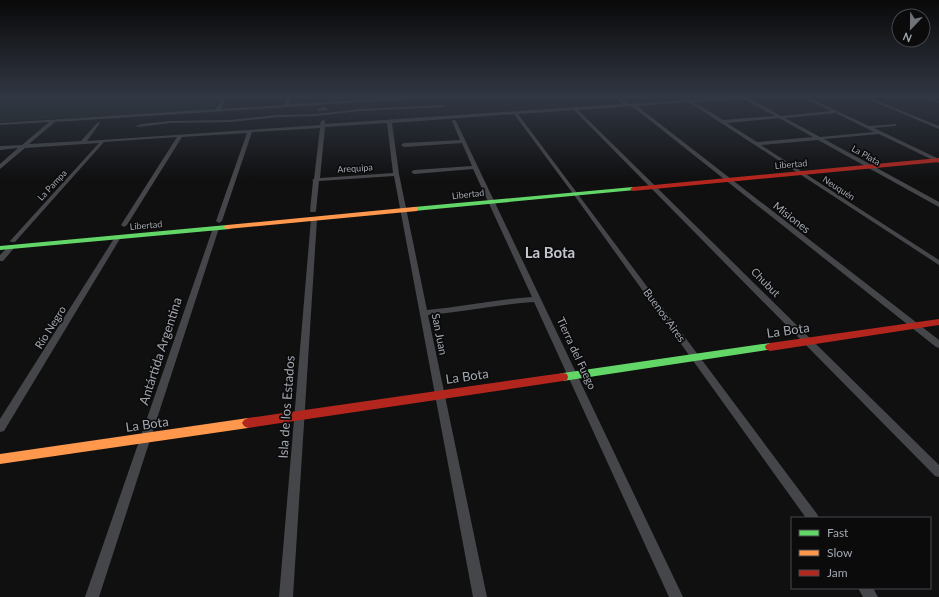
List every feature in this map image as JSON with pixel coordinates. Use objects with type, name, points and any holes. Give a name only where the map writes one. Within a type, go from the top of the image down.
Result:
[{"type":"street","points":[[0,167],[50,124]]},
{"type":"street","points":[[83,142],[98,124]]},
{"type":"street","points":[[145,126],[158,124]]},
{"type":"street","points":[[0,148],[358,124]]},
{"type":"street","name":"San Juan","points":[[389,124],[396,174],[405,210],[480,597]]},
{"type":"street","name":"Tierra del Fuego","points":[[455,124],[474,167],[538,299],[676,597]]},
{"type":"street","name":"Buenos Aires","points":[[523,124],[812,517]]},
{"type":"street","name":"Chubut","points":[[590,124],[939,472]]},
{"type":"street","name":"Misiones","points":[[655,124],[939,345]]},
{"type":"street","name":"Neuquén","points":[[725,124],[939,263]]},
{"type":"street","name":"La Plata","points":[[792,124],[939,205]]},
{"type":"street","points":[[862,124],[938,160]]},
{"type":"street","points":[[929,124],[939,128]]},
{"type":"street","name":"Isla de los Estados","points":[[286,597],[298,415],[314,215],[315,180],[322,126]]},
{"type":"street","points":[[869,127],[894,126]]},
{"type":"street","name":"Antártida Argentina","points":[[92,597],[250,130]]},
{"type":"street","points":[[756,144],[880,133]]},
{"type":"street","points":[[124,225],[180,136]]},
{"type":"street","name":"La Pampa","points":[[0,259],[104,141]]},
{"type":"street","points":[[404,145],[463,141]]},
{"type":"street","name":"Libertad","points":[[0,248],[12,244],[118,237],[314,215],[405,210],[938,160]]},
{"type":"street","points":[[414,172],[474,167]]},
{"type":"street","name":"Arequipa","points":[[315,180],[396,174]]},
{"type":"street","name":"Río Negro","points":[[0,428],[118,237]]},
{"type":"street","points":[[424,313],[457,310],[508,301],[538,299]]},
{"type":"street","name":"La Bota","points":[[0,459],[694,356],[939,322]]},
{"type":"traffic: fast","points":[[414,209],[633,189]]},
{"type":"traffic: fast","points":[[0,248],[227,227]]},
{"type":"traffic: fast","points":[[563,377],[770,347]]},
{"type":"traffic: slow","points":[[227,227],[414,209]]},
{"type":"traffic: slow","points":[[0,459],[248,423]]},
{"type":"traffic: jam","points":[[633,189],[939,160]]},
{"type":"traffic: jam","points":[[770,347],[939,322]]},
{"type":"traffic: jam","points":[[248,423],[563,377]]},
{"type":"district","name":"La Bota","points":[[550,252]]}]
